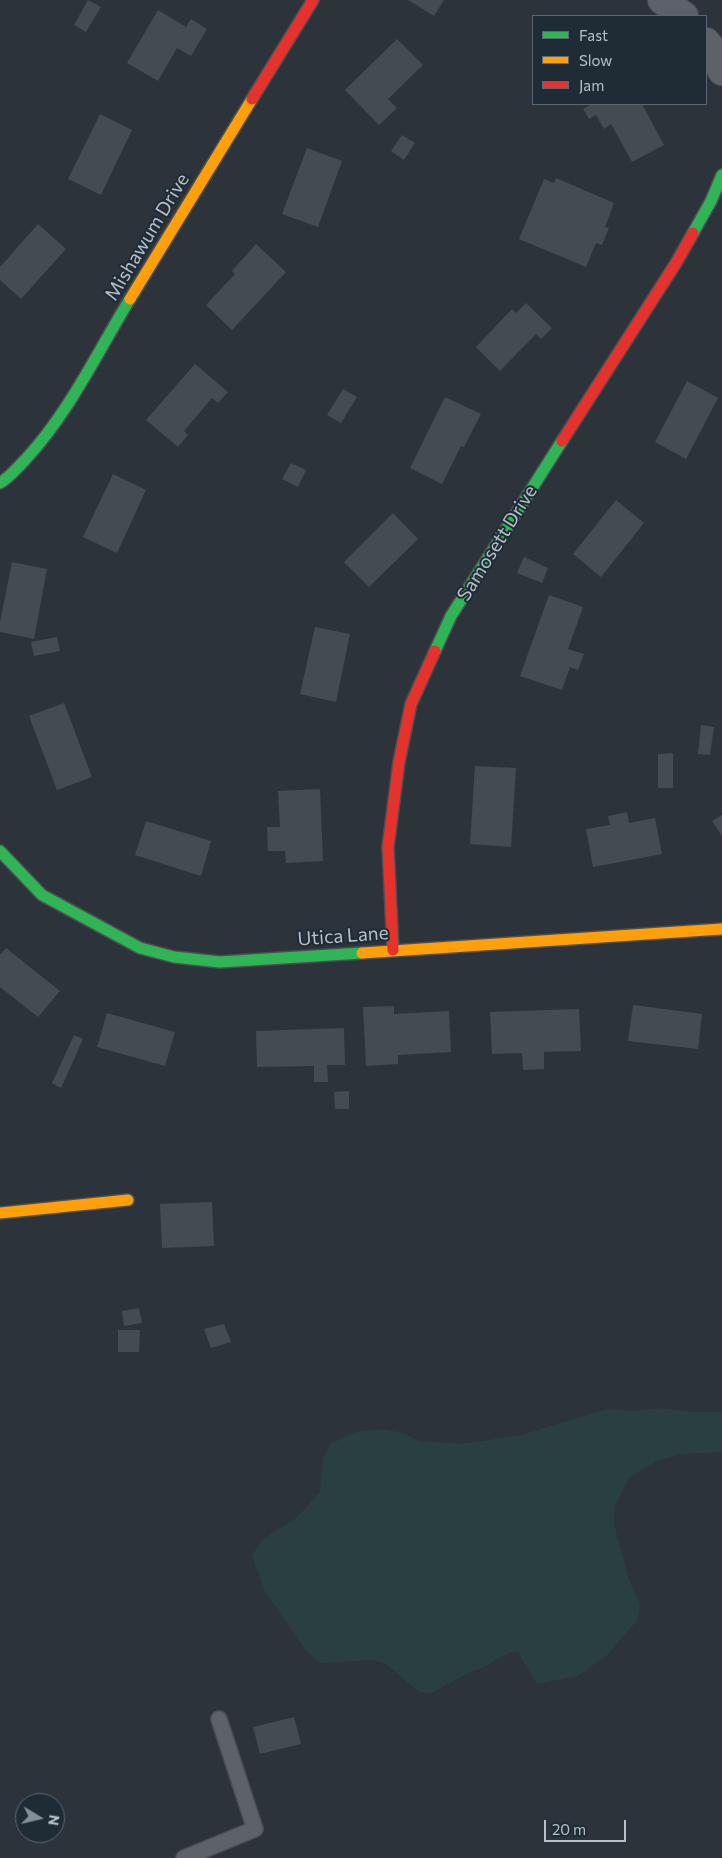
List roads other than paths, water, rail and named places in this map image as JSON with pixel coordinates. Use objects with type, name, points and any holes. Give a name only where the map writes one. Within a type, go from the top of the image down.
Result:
[{"type":"street","name":"Mishawum Drive","points":[[0,482],[8,478],[42,442],[74,393],[313,0]]},
{"type":"street","points":[[662,0],[683,15]]},
{"type":"street","points":[[707,43],[722,71]]},
{"type":"street","name":"Samosett Drive","points":[[393,950],[388,847],[399,762],[411,704],[451,616],[676,263],[712,201],[722,175]]},
{"type":"street","name":"Utica Lane","points":[[0,852],[42,895],[140,948],[174,957],[220,962],[722,929]]},
{"type":"street","points":[[0,1213],[128,1200]]},
{"type":"lane","points":[[184,1858],[255,1829],[219,1719]]}]
